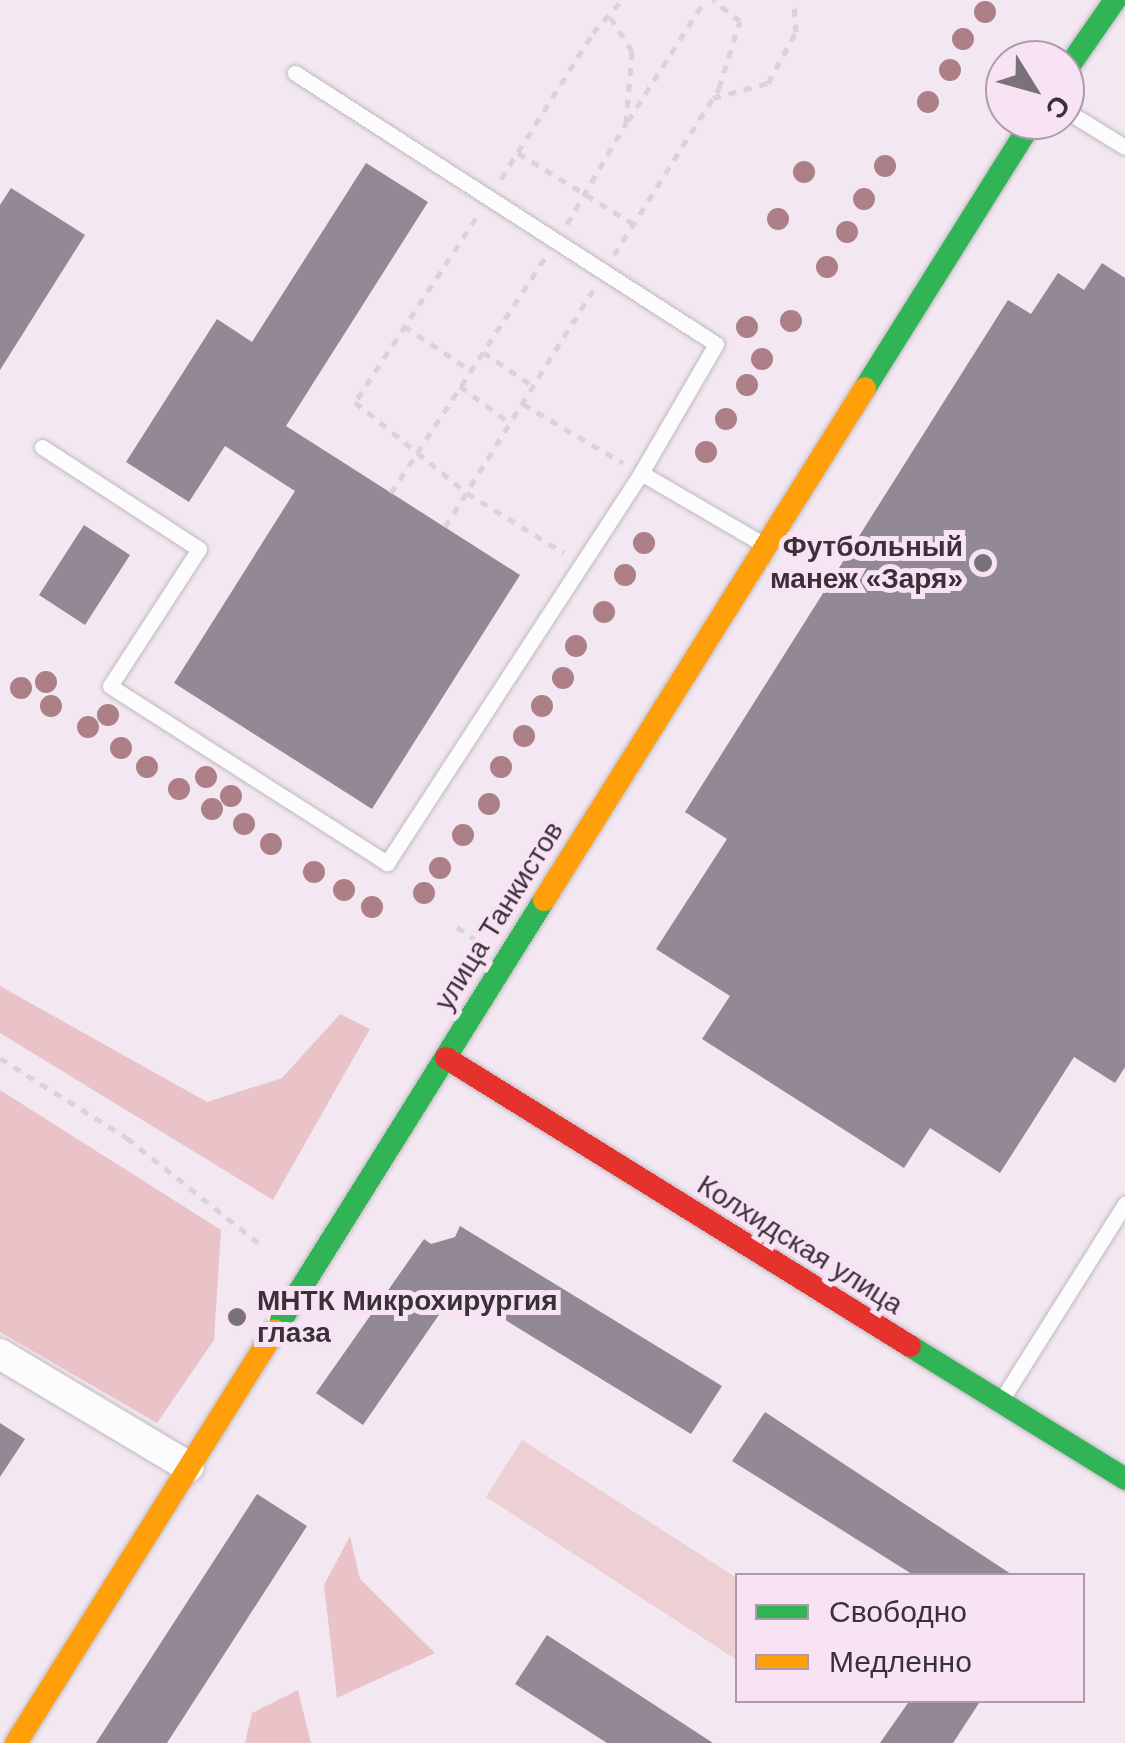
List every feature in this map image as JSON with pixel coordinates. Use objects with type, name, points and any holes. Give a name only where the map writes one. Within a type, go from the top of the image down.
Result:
[{"type":"street","points":[[1085,43],[1115,0]]},
{"type":"street","name":"улица Танкистов","points":[[16,1743],[1021,140]]},
{"type":"street","name":"Колхидская улица","points":[[446,1058],[998,1405],[1125,1479]]},
{"type":"street","points":[[0,1354],[189,1467]]},
{"type":"lane","points":[[42,447],[199,549],[110,686],[387,863],[641,473],[716,344],[295,73]]},
{"type":"lane","points":[[1085,123],[1125,148]]},
{"type":"lane","points":[[641,473],[766,546]]},
{"type":"lane","points":[[998,1405],[1125,1204]]},
{"type":"path","points":[[582,564],[467,493],[354,402],[622,0]]},
{"type":"path","points":[[391,493],[556,241],[626,123],[709,0],[740,20],[712,99],[445,527]]},
{"type":"path","points":[[712,99],[768,83],[796,32],[794,0]]},
{"type":"path","points":[[609,15],[632,51],[626,123]]},
{"type":"path","points":[[518,153],[586,191],[634,224]]},
{"type":"path","points":[[404,326],[470,370]]},
{"type":"path","points":[[482,352],[534,386]]},
{"type":"path","points":[[460,386],[510,424]]},
{"type":"path","points":[[522,404],[641,473]]},
{"type":"path","points":[[0,1058],[127,1138],[260,1244]]},
{"type":"shaded area","points":[[0,986],[207,1102],[282,1078],[340,1014],[370,1029],[273,1200],[0,1033]]},
{"type":"shaded area","points":[[0,1090],[221,1230],[214,1340],[157,1423],[0,1332]]},
{"type":"shaded area","points":[[522,1440],[735,1577],[735,1659],[486,1497]]},
{"type":"shaded area","points":[[350,1536],[360,1579],[435,1653],[337,1698],[324,1585]]},
{"type":"shaded area","points":[[298,1690],[311,1743],[245,1743],[252,1713]]},
{"type":"building","points":[[366,163],[428,202],[286,426],[520,575],[372,809],[174,683],[295,491],[225,446],[189,502],[126,462],[217,319],[252,342]]},
{"type":"building","points":[[11,188],[85,235],[0,370],[0,205]]},
{"type":"building","name":"Футбольный манеж «Заря»","points":[[1102,263],[1125,278],[1125,1067],[1115,1083],[1074,1057],[1000,1173],[930,1128],[904,1168],[702,1039],[730,996],[656,949],[727,839],[685,812],[1008,300],[1031,314],[1058,273],[1084,290]]},
{"type":"building","points":[[84,525],[130,555],[85,625],[39,595]]},
{"type":"building","points":[[460,1226],[722,1386],[691,1434],[476,1302],[443,1309],[363,1425],[316,1393],[424,1239],[431,1244],[455,1237]]},
{"type":"building","points":[[765,1412],[1009,1573],[910,1573],[732,1461]]},
{"type":"building","points":[[0,1423],[25,1439],[0,1477]]},
{"type":"building","points":[[257,1494],[307,1526],[167,1743],[96,1743]]},
{"type":"building","points":[[547,1635],[713,1743],[607,1743],[515,1684]]},
{"type":"building","points":[[908,1703],[979,1703],[953,1743],[880,1743]]},
{"type":"traffic: fast","points":[[1085,43],[1115,0]]},
{"type":"traffic: fast","points":[[865,388],[1020,140]]},
{"type":"traffic: fast","points":[[275,1330],[544,900]]},
{"type":"traffic: fast","points":[[910,1346],[1125,1479]]},
{"type":"traffic: slow","points":[[544,900],[865,388]]},
{"type":"traffic: slow","points":[[16,1743],[275,1330]]},
{"type":"traffic: jam","points":[[446,1058],[910,1346]]},
{"type":"place","name":"Футбольный манеж «Заря»","points":[[983,563]]},
{"type":"place","name":"МНТК Микрохирургия глаза","points":[[237,1317]]}]
